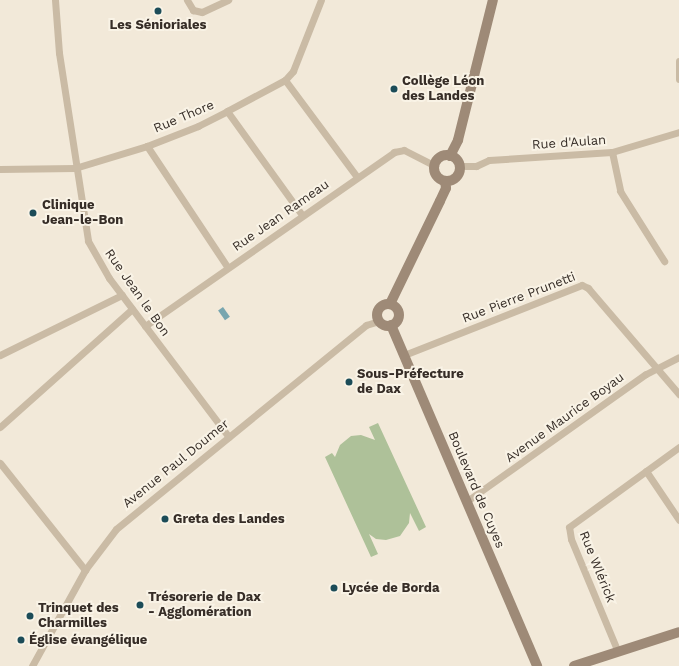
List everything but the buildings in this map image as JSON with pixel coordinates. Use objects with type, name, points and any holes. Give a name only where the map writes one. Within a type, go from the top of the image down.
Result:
[{"type":"street","name":"Rue Jean le Bon","points":[[56,0],[59,53],[75,168],[88,241],[96,257],[132,309],[229,437]]},
{"type":"street","points":[[187,0],[194,10],[202,12],[228,0]]},
{"type":"street","name":"Rue Thore","points":[[0,169],[75,168],[147,146],[198,126],[227,111],[285,80],[293,71],[321,0]]},
{"type":"street","points":[[450,156],[458,140],[493,0]]},
{"type":"street","points":[[679,61],[679,79]]},
{"type":"street","points":[[285,80],[357,177]]},
{"type":"street","points":[[227,111],[302,215]]},
{"type":"street","name":"Rue d'Aulan","points":[[460,166],[476,166],[489,160],[612,152],[679,132]]},
{"type":"street","points":[[147,146],[228,268]]},
{"type":"street","name":"Rue Jean Rameau","points":[[145,326],[394,152],[404,150],[435,166]]},
{"type":"street","points":[[612,152],[620,191],[664,261]]},
{"type":"street","points":[[450,156],[456,159],[460,166],[457,177],[445,181],[438,177],[435,166],[439,159],[450,156]]},
{"type":"street","points":[[390,304],[440,202],[446,188],[445,181]]},
{"type":"street","name":"Rue Pierre Prunetti","points":[[404,356],[582,285],[588,288],[657,367]]},
{"type":"street","points":[[0,355],[122,295]]},
{"type":"street","points":[[390,304],[396,308],[399,315],[397,322],[390,326],[379,321],[378,310],[383,305],[390,304]]},
{"type":"street","points":[[0,427],[132,309]]},
{"type":"street","name":"Avenue Paul Doumer","points":[[32,666],[85,570],[116,530],[366,325],[379,321]]},
{"type":"street","name":"Boulevard de Cuyes","points":[[390,326],[467,501],[537,666]]},
{"type":"street","name":"Avenue Maurice Boyau","points":[[467,501],[657,367],[679,357]]},
{"type":"street","points":[[657,367],[679,394]]},
{"type":"street","name":"Rue Wlérick","points":[[618,652],[571,539],[569,527],[679,448]]},
{"type":"street","points":[[0,463],[85,570]]},
{"type":"street","points":[[646,471],[679,520]]},
{"type":"street","points":[[574,666],[679,632]]},
{"type":"green space","points":[[378,423],[426,527],[419,531],[410,513],[409,523],[400,536],[386,540],[376,539],[369,534],[378,554],[371,557],[325,457],[332,453],[335,457],[340,445],[351,436],[361,435],[375,440],[369,427]]},
{"type":"water","points":[[223,307],[230,317],[225,320],[218,310]]},
{"type":"place","name":"Les Sénioriales","points":[[158,11]]},
{"type":"place","name":"Collège Léon des Landes","points":[[394,89]]},
{"type":"place","name":"Clinique Jean-le-Bon","points":[[33,213]]},
{"type":"place","name":"Sous-Préfecture de Dax","points":[[349,382]]},
{"type":"place","name":"Greta des Landes","points":[[165,519]]},
{"type":"place","name":"Lycée de Borda","points":[[334,588]]},
{"type":"place","name":"Trésorerie de Dax - Agglomération","points":[[140,605]]},
{"type":"place","name":"Trinquet des Charmilles","points":[[30,616]]},
{"type":"place","name":"Église évangélique","points":[[21,640]]}]
